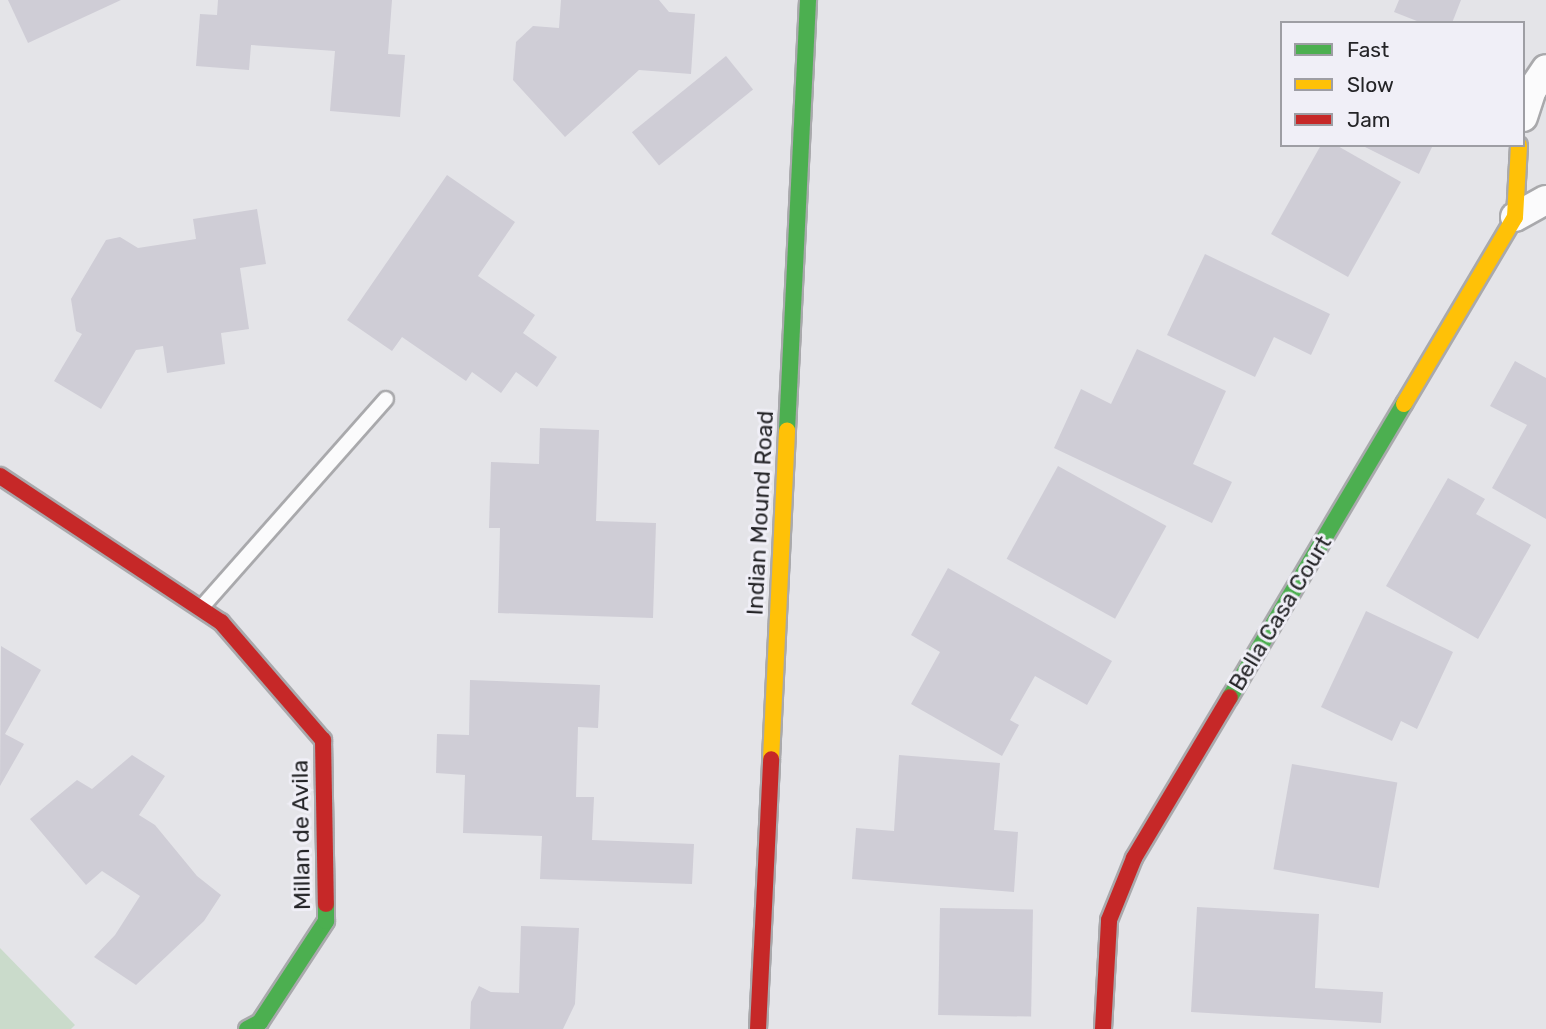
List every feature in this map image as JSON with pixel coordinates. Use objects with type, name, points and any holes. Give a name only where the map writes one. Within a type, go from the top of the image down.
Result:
[{"type":"street","name":"Indian Mound Road","points":[[758,1029],[808,0]]},
{"type":"street","points":[[1525,111],[1532,90],[1546,69]]},
{"type":"street","name":"Bella Casa Court","points":[[1103,1029],[1109,920],[1134,859],[1515,217],[1519,147]]},
{"type":"street","points":[[1515,217],[1546,200]]},
{"type":"street","name":"Millan de Avila","points":[[0,476],[221,622],[323,740],[326,920],[260,1022],[247,1029]]},
{"type":"lane","points":[[200,609],[386,399]]},
{"type":"green space","points":[[0,948],[75,1025],[71,1029],[0,1029]]},
{"type":"building","points":[[8,0],[121,0],[28,43]]},
{"type":"building","points":[[218,0],[392,0],[388,54],[405,55],[400,117],[330,111],[335,51],[251,45],[249,70],[196,66],[200,14],[217,15]]},
{"type":"building","points":[[561,0],[659,0],[669,12],[695,14],[691,74],[639,70],[565,137],[513,80],[516,42],[533,26],[559,28]]},
{"type":"building","points":[[1399,0],[1461,0],[1453,21],[1417,21],[1394,12]]},
{"type":"building","points":[[726,56],[753,89],[659,166],[632,132]]},
{"type":"building","points":[[1320,147],[1340,147],[1401,182],[1348,277],[1271,234]]},
{"type":"building","points":[[1365,147],[1432,147],[1419,174]]},
{"type":"building","points":[[447,175],[515,222],[478,276],[535,315],[523,333],[557,357],[537,387],[516,372],[501,393],[472,372],[466,381],[402,337],[392,351],[347,320]]},
{"type":"building","points":[[257,209],[266,264],[240,268],[249,329],[221,333],[225,364],[167,373],[163,346],[136,350],[101,409],[54,381],[82,334],[76,331],[71,299],[106,240],[120,237],[138,248],[196,239],[193,219]]},
{"type":"building","points":[[1205,254],[1330,314],[1311,355],[1274,337],[1255,377],[1167,335]]},
{"type":"building","points":[[1137,349],[1226,391],[1193,464],[1232,482],[1212,523],[1054,448],[1081,389],[1111,404]]},
{"type":"building","points":[[1515,361],[1546,378],[1546,519],[1492,488],[1527,425],[1490,406]]},
{"type":"building","points":[[540,428],[599,430],[596,521],[656,523],[653,618],[498,613],[500,528],[489,528],[491,462],[539,464]]},
{"type":"building","points":[[1058,466],[1166,526],[1115,619],[1007,559]]},
{"type":"building","points":[[1448,478],[1485,499],[1476,514],[1531,545],[1478,639],[1386,586]]},
{"type":"building","points":[[948,568],[1112,661],[1087,705],[1035,676],[1010,720],[1019,725],[1002,756],[911,704],[940,652],[911,635]]},
{"type":"building","points":[[1366,611],[1453,652],[1417,729],[1401,721],[1392,741],[1321,707]]},
{"type":"building","points":[[1,646],[41,670],[5,734],[24,744],[0,786]]},
{"type":"building","points":[[470,680],[600,685],[598,728],[578,727],[576,797],[594,797],[592,840],[694,844],[692,884],[540,879],[542,836],[463,833],[465,775],[436,773],[437,734],[469,735]]},
{"type":"building","points":[[132,755],[165,776],[139,815],[155,825],[197,876],[221,895],[204,921],[136,985],[94,957],[115,935],[140,896],[102,871],[86,885],[30,819],[77,780],[92,789]]},
{"type":"building","points":[[899,755],[1000,763],[994,830],[1018,832],[1014,892],[852,879],[856,828],[894,831]]},
{"type":"building","points":[[1292,764],[1397,783],[1379,888],[1273,869]]},
{"type":"building","points":[[1197,907],[1319,914],[1315,988],[1383,992],[1381,1023],[1191,1012]]},
{"type":"building","points":[[940,908],[1033,910],[1031,1017],[938,1015]]},
{"type":"building","points":[[521,926],[579,928],[575,1004],[563,1029],[470,1029],[471,1002],[479,986],[491,992],[519,993]]},
{"type":"traffic: fast","points":[[787,430],[808,0]]},
{"type":"traffic: fast","points":[[1230,697],[1404,404]]},
{"type":"traffic: fast","points":[[247,1029],[260,1022],[326,921],[326,904]]},
{"type":"traffic: slow","points":[[1404,404],[1515,217],[1519,147]]},
{"type":"traffic: slow","points":[[771,759],[787,430]]},
{"type":"traffic: jam","points":[[0,476],[221,622],[323,740],[326,904]]},
{"type":"traffic: jam","points":[[1103,1029],[1109,920],[1134,858],[1230,697]]},
{"type":"traffic: jam","points":[[758,1029],[771,759]]}]
